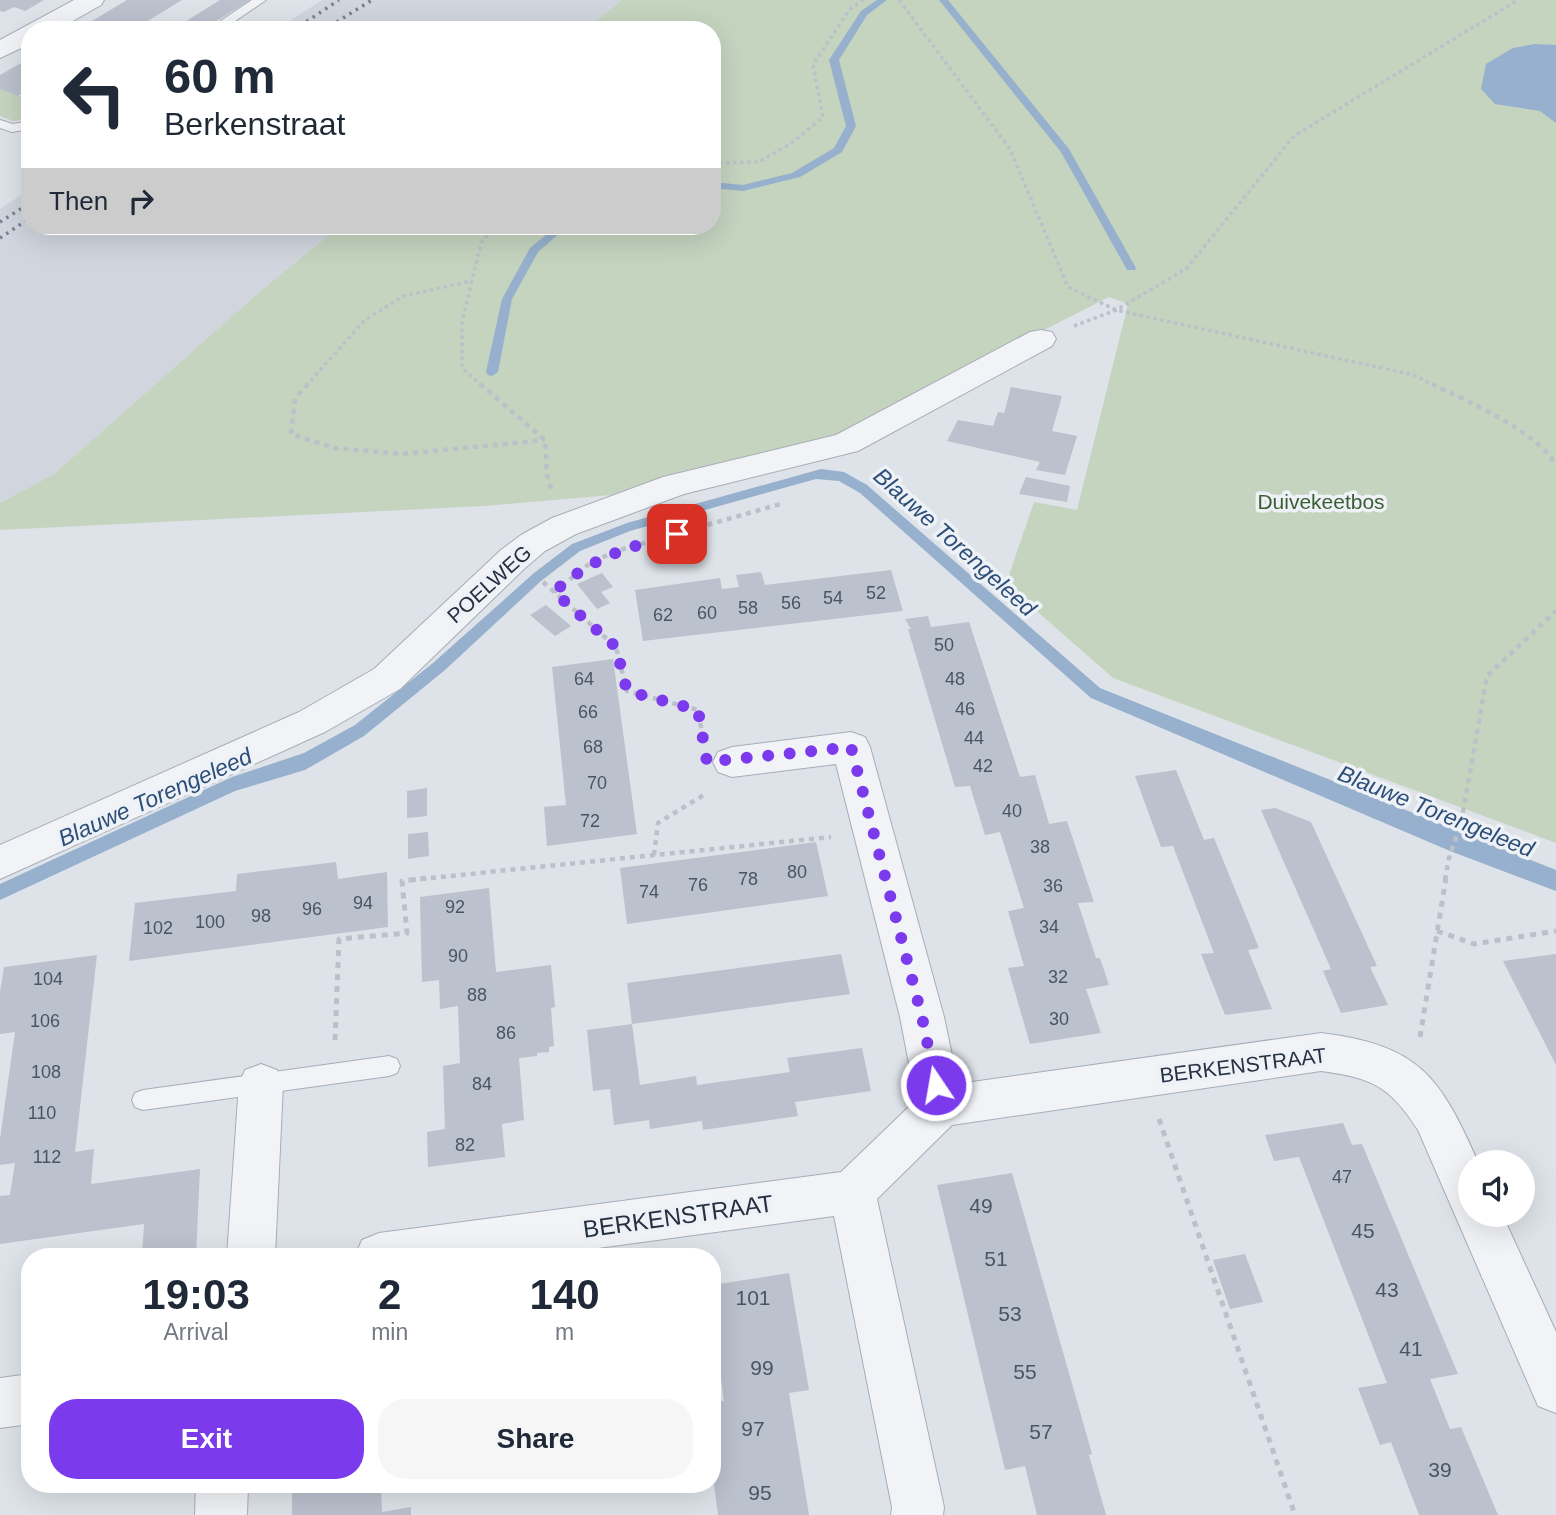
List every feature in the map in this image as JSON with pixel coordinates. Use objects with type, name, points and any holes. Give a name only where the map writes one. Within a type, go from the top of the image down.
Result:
[{"type":"street","points":[[54,21],[92,0]]},
{"type":"street","points":[[0,50],[21,39]]},
{"type":"street","name":"POELWEG","points":[[0,863],[312,722],[387,679],[513,559],[533,543],[564,526],[675,485],[846,443],[1041,340]]},
{"type":"street","points":[[719,762],[851,747],[922,1017],[940,1107],[852,1192],[918,1507],[917,1515]]},
{"type":"street","name":"BERKENSTRAAT","points":[[940,1107],[1321,1052],[1351,1053],[1382,1063],[1412,1083],[1431,1110],[1458,1170]]},
{"type":"street","points":[[251,1248],[261,1084]]},
{"type":"street","name":"BERKENSTRAAT","points":[[438,1248],[852,1192]]},
{"type":"street","points":[[1484,1227],[1556,1388]]},
{"type":"street","points":[[0,1403],[21,1400]]},
{"type":"street","points":[[221,1515],[222,1493]]},
{"type":"lane","points":[[227,21],[260,0]]},
{"type":"lane","points":[[0,124],[12,128],[21,126]]},
{"type":"lane","points":[[143,1100],[389,1066]]},
{"type":"path","points":[[721,163],[759,162],[792,143],[823,117],[813,65],[849,10],[863,0]]},
{"type":"path","points":[[1041,340],[1116,310],[1186,269],[1294,136],[1518,0]]},
{"type":"path","points":[[901,1],[1010,149],[1068,286],[1116,310],[1414,375],[1496,415],[1550,454],[1556,465]]},
{"type":"path","points":[[488,235],[481,243],[462,321],[462,368],[545,440],[547,475],[564,526]]},
{"type":"path","points":[[471,281],[404,296],[365,320],[295,398],[291,435],[334,448],[403,454],[545,440]]},
{"type":"path","points":[[554,592],[593,561],[623,549],[784,503]]},
{"type":"path","points":[[547,585],[616,647],[627,691],[698,710],[719,762],[715,789],[657,823],[654,855]]},
{"type":"path","points":[[1412,1083],[1449,858],[1461,823],[1487,676],[1556,611]]},
{"type":"path","points":[[334,1074],[339,939],[407,933],[402,881],[873,832]]},
{"type":"path","points":[[1437,931],[1474,944],[1556,931]]},
{"type":"path","points":[[1145,1077],[1295,1515]]},
{"type":"shaded area","points":[[322,0],[622,0],[596,21],[290,21]]},
{"type":"shaded area","points":[[21,195],[21,235],[329,235],[263,289],[54,474],[0,503],[0,209]]},
{"type":"green space","name":"Duivekeetbos","points":[[622,0],[1556,0],[1556,843],[1113,678],[1006,584],[1034,502],[1077,510],[1128,304],[1109,297],[800,454],[623,494],[484,506],[0,530],[0,503],[54,474],[263,289],[329,235],[721,235],[721,21],[596,21]]},
{"type":"green space","points":[[0,89],[21,97],[21,120],[13,121],[0,116]]},
{"type":"water","points":[[1535,44],[1556,45],[1556,123],[1540,111],[1495,104],[1481,89],[1486,64],[1513,48]]},
{"type":"water","points":[[821,469],[844,472],[867,485],[1100,688],[1556,870],[1556,891],[1450,851],[1091,698],[860,493],[839,481],[816,479],[630,531],[580,551],[541,581],[445,670],[364,736],[305,770],[235,791],[0,900],[0,884],[232,777],[304,753],[355,725],[433,663],[534,573],[572,544],[627,523]]},
{"type":"building","points":[[0,0],[44,0],[25,11],[14,7],[4,12],[0,11]]},
{"type":"building","points":[[127,0],[182,0],[148,21],[92,21]]},
{"type":"building","points":[[220,0],[250,0],[216,21],[186,21]]},
{"type":"building","points":[[21,63],[21,94],[18,96],[0,89],[0,75]]},
{"type":"building","points":[[1011,387],[1062,396],[1052,431],[1077,436],[1065,475],[1036,470],[1040,462],[947,441],[958,420],[993,426],[998,412],[1004,413]]},
{"type":"building","points":[[1026,477],[1070,486],[1067,502],[1019,494]]},
{"type":"building","points":[[891,570],[903,611],[643,641],[635,590],[720,578],[722,589],[739,587],[736,575],[761,572],[765,585]]},
{"type":"building","points":[[602,573],[613,587],[601,592],[610,603],[597,609],[577,584]]},
{"type":"building","points":[[546,605],[571,626],[555,636],[530,615]]},
{"type":"building","points":[[928,616],[931,627],[969,622],[1020,777],[1035,775],[1049,824],[1067,821],[1094,902],[1078,903],[1096,958],[1100,958],[1109,985],[1086,989],[1101,1033],[1030,1044],[1008,968],[1024,966],[1008,911],[1024,908],[1000,832],[985,835],[970,786],[955,787],[908,629],[911,629],[905,619]]},
{"type":"building","points":[[613,659],[637,834],[547,846],[544,807],[566,805],[552,667]]},
{"type":"building","points":[[1176,770],[1204,840],[1214,838],[1259,948],[1248,950],[1272,1009],[1225,1015],[1201,954],[1214,953],[1173,846],[1161,847],[1135,776]]},
{"type":"building","points":[[427,788],[427,816],[407,818],[407,791]]},
{"type":"building","points":[[1275,808],[1311,822],[1377,966],[1370,967],[1388,1005],[1341,1013],[1323,971],[1331,969],[1261,810]]},
{"type":"building","points":[[428,832],[429,856],[408,859],[408,834]]},
{"type":"building","points":[[816,842],[828,896],[627,924],[620,868]]},
{"type":"building","points":[[336,862],[338,879],[387,872],[388,927],[129,961],[135,903],[236,891],[237,874]]},
{"type":"building","points":[[489,888],[496,972],[551,965],[555,1007],[551,1008],[554,1046],[549,1047],[549,1052],[519,1058],[524,1120],[502,1124],[505,1157],[428,1167],[427,1132],[445,1129],[443,1066],[460,1063],[458,1006],[440,1009],[439,980],[422,982],[420,897]]},
{"type":"building","points":[[841,954],[850,994],[632,1024],[627,983]]},
{"type":"building","points":[[1556,954],[1556,1065],[1503,961]]},
{"type":"building","points":[[97,955],[75,1152],[94,1149],[91,1184],[200,1169],[196,1248],[142,1248],[144,1224],[0,1244],[0,1196],[10,1195],[15,1163],[0,1165],[0,1139],[15,1032],[0,1034],[0,992],[4,967]]},
{"type":"building","points":[[632,1024],[640,1085],[696,1076],[697,1085],[790,1072],[787,1058],[862,1048],[871,1091],[795,1102],[798,1116],[703,1130],[702,1121],[650,1129],[649,1120],[614,1125],[610,1089],[593,1091],[587,1030]]},
{"type":"building","points":[[1343,1123],[1352,1145],[1362,1144],[1458,1374],[1430,1379],[1450,1429],[1461,1427],[1498,1515],[1419,1515],[1391,1442],[1380,1445],[1358,1388],[1387,1383],[1299,1157],[1274,1161],[1265,1135]]},
{"type":"building","points":[[1012,1173],[1092,1454],[1089,1455],[1106,1515],[1037,1515],[1025,1466],[1005,1470],[937,1185]]},
{"type":"building","points":[[1245,1254],[1263,1302],[1230,1309],[1213,1260]]},
{"type":"building","points":[[789,1273],[809,1390],[789,1393],[809,1515],[718,1515],[715,1493],[721,1493],[721,1401],[724,1401],[721,1378],[721,1284]]},
{"type":"building","points":[[292,1493],[381,1493],[382,1512],[411,1507],[411,1515],[292,1515]]},
{"type":"waterway","points":[[721,186],[743,188],[796,175],[838,150],[851,126],[834,60],[864,13],[883,0]]},
{"type":"waterway","points":[[943,0],[1065,151],[1131,268]]},
{"type":"waterway","points":[[492,372],[507,299],[534,250],[552,235]]},
{"type":"railway","points":[[308,21],[339,0]]},
{"type":"railway","points":[[338,21],[372,0]]},
{"type":"railway","points":[[0,222],[21,209]]},
{"type":"railway","points":[[0,238],[21,224]]},
{"type":"route","points":[[677,534],[623,549],[593,561],[554,592],[616,647],[627,691],[698,710],[707,762],[851,747],[922,1017],[936,1085]]},
{"type":"water label","name":"Blauwe Torengeleed","points":[[955,542]]},
{"type":"water label","name":"Blauwe Torengeleed","points":[[155,797]]},
{"type":"water label","name":"Blauwe Torengeleed","points":[[1436,811]]}]
